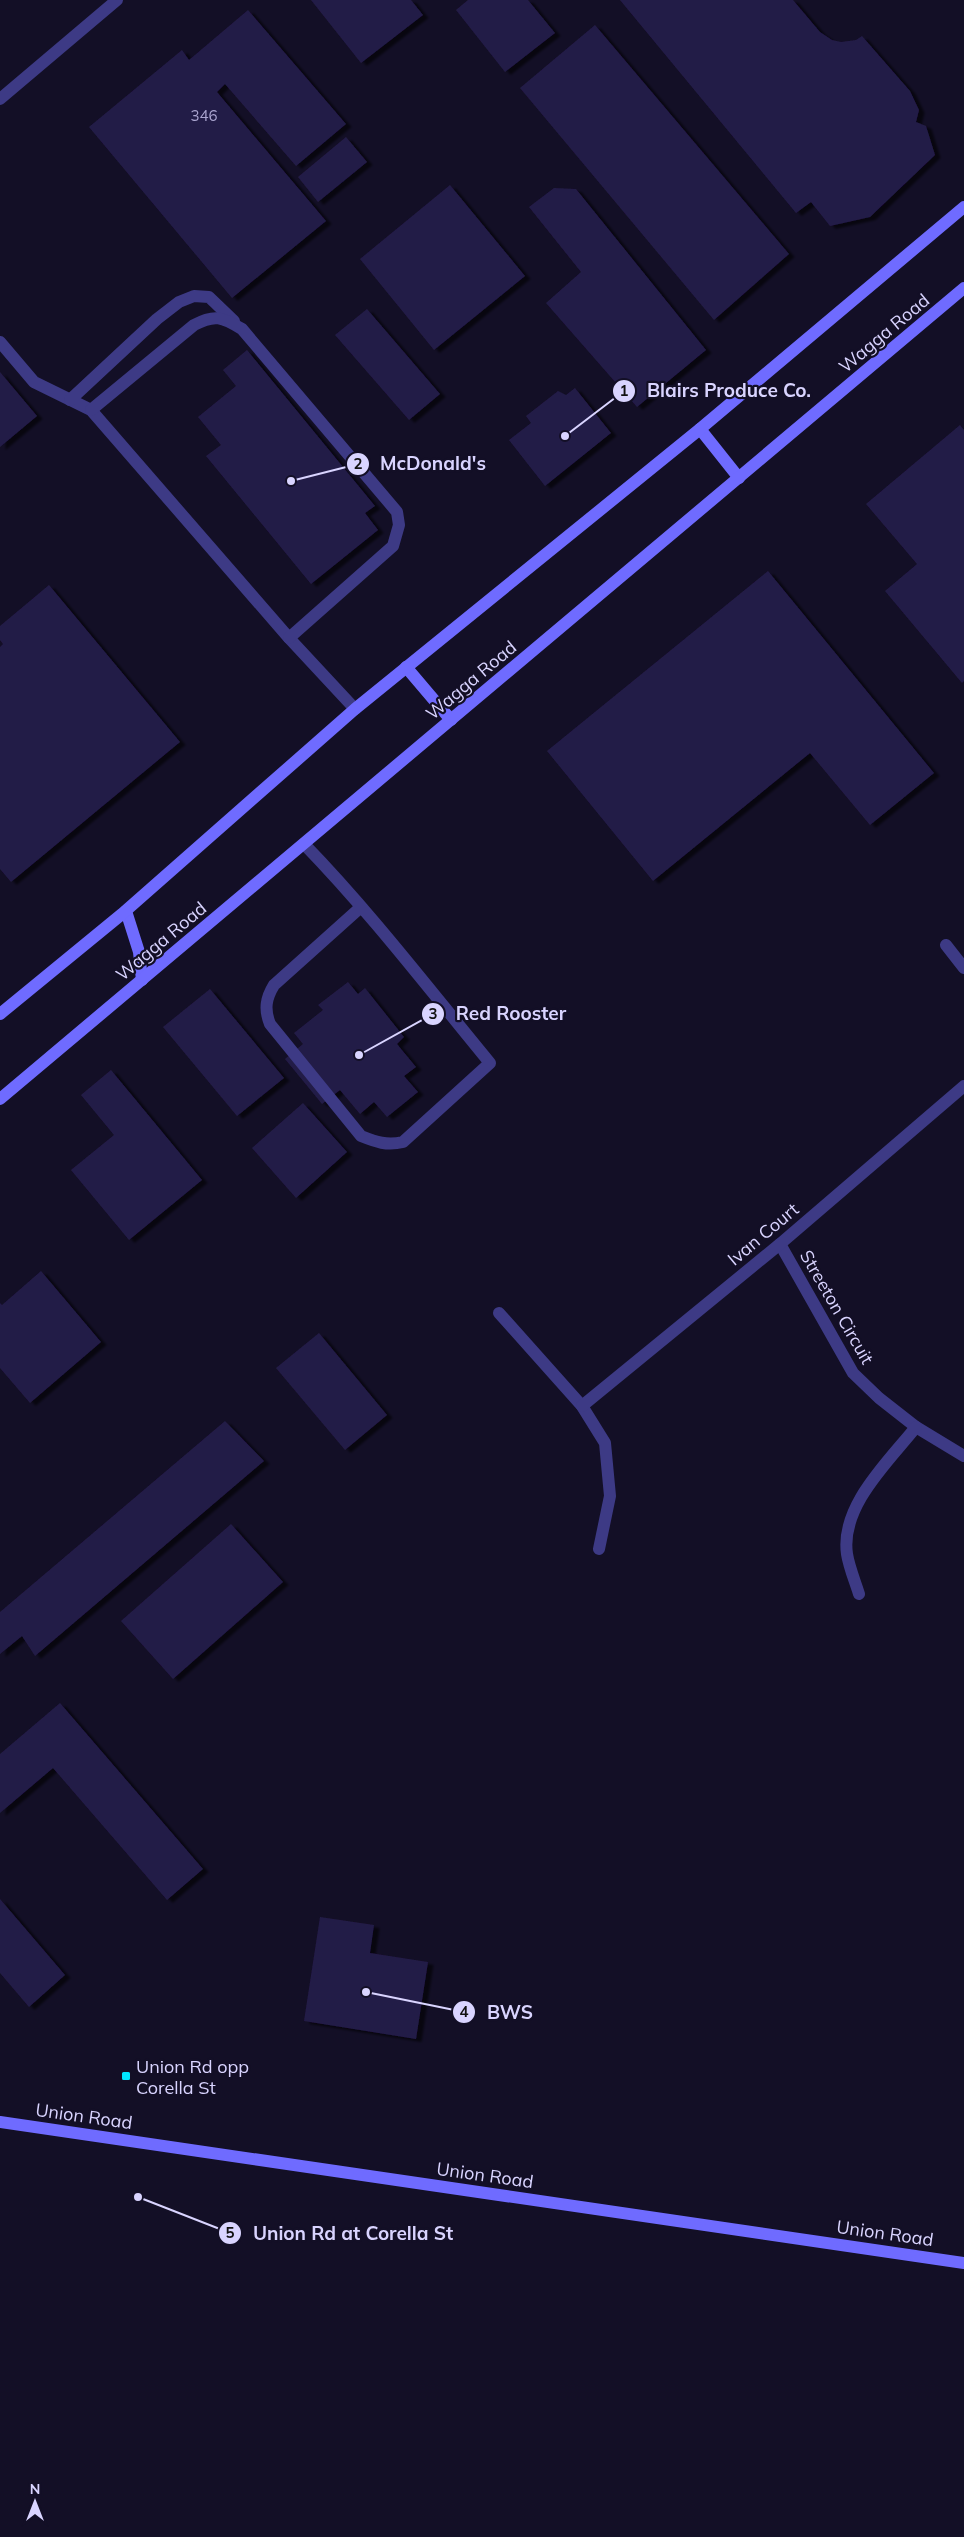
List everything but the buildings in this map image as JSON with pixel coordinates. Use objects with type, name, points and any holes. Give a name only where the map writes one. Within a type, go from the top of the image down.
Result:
[{"type":"main road","points":[[0,1014],[126,910],[355,709],[700,429],[964,207]]},
{"type":"main road","name":"Wagga Road","points":[[0,1099],[964,288]]},
{"type":"main road","points":[[700,429],[740,478]]},
{"type":"main road","points":[[406,667],[451,720]]},
{"type":"main road","points":[[126,910],[139,952],[142,980]]},
{"type":"main road","name":"Union Road","points":[[0,2122],[964,2263]]},
{"type":"street","points":[[0,98],[117,0]]},
{"type":"street","points":[[70,400],[157,319],[179,302],[194,296],[209,297],[242,328],[397,512],[399,525],[393,546],[290,638]]},
{"type":"street","points":[[91,410],[194,325],[208,318],[226,320],[242,328]]},
{"type":"street","points":[[0,342],[34,382],[91,410],[290,638],[355,709]]},
{"type":"street","points":[[304,844],[361,907],[490,1063],[403,1142],[380,1144],[361,1136],[270,1024],[266,1004],[268,995],[274,985],[361,907]]},
{"type":"street","points":[[946,945],[964,968]]},
{"type":"street","name":"Ivan Court","points":[[582,1406],[780,1244],[964,1086]]},
{"type":"street","name":"Streeton Circuit","points":[[780,1244],[853,1374],[879,1398],[916,1426],[964,1456]]},
{"type":"street","points":[[499,1313],[582,1406],[605,1443],[610,1496],[599,1549]]},
{"type":"street","points":[[859,1594],[847,1554],[847,1528],[854,1508],[916,1426]]},
{"type":"place","name":"Blairs Produce Co.","points":[[565,436]]},
{"type":"place","name":"McDonald's","points":[[291,481]]},
{"type":"place","name":"Red Rooster","points":[[359,1055]]},
{"type":"place","name":"BWS","points":[[366,1992]]},
{"type":"place","name":"Union Rd opp Corella St","points":[[126,2076]]},
{"type":"place","name":"Union Rd at Corella St","points":[[138,2197]]}]
